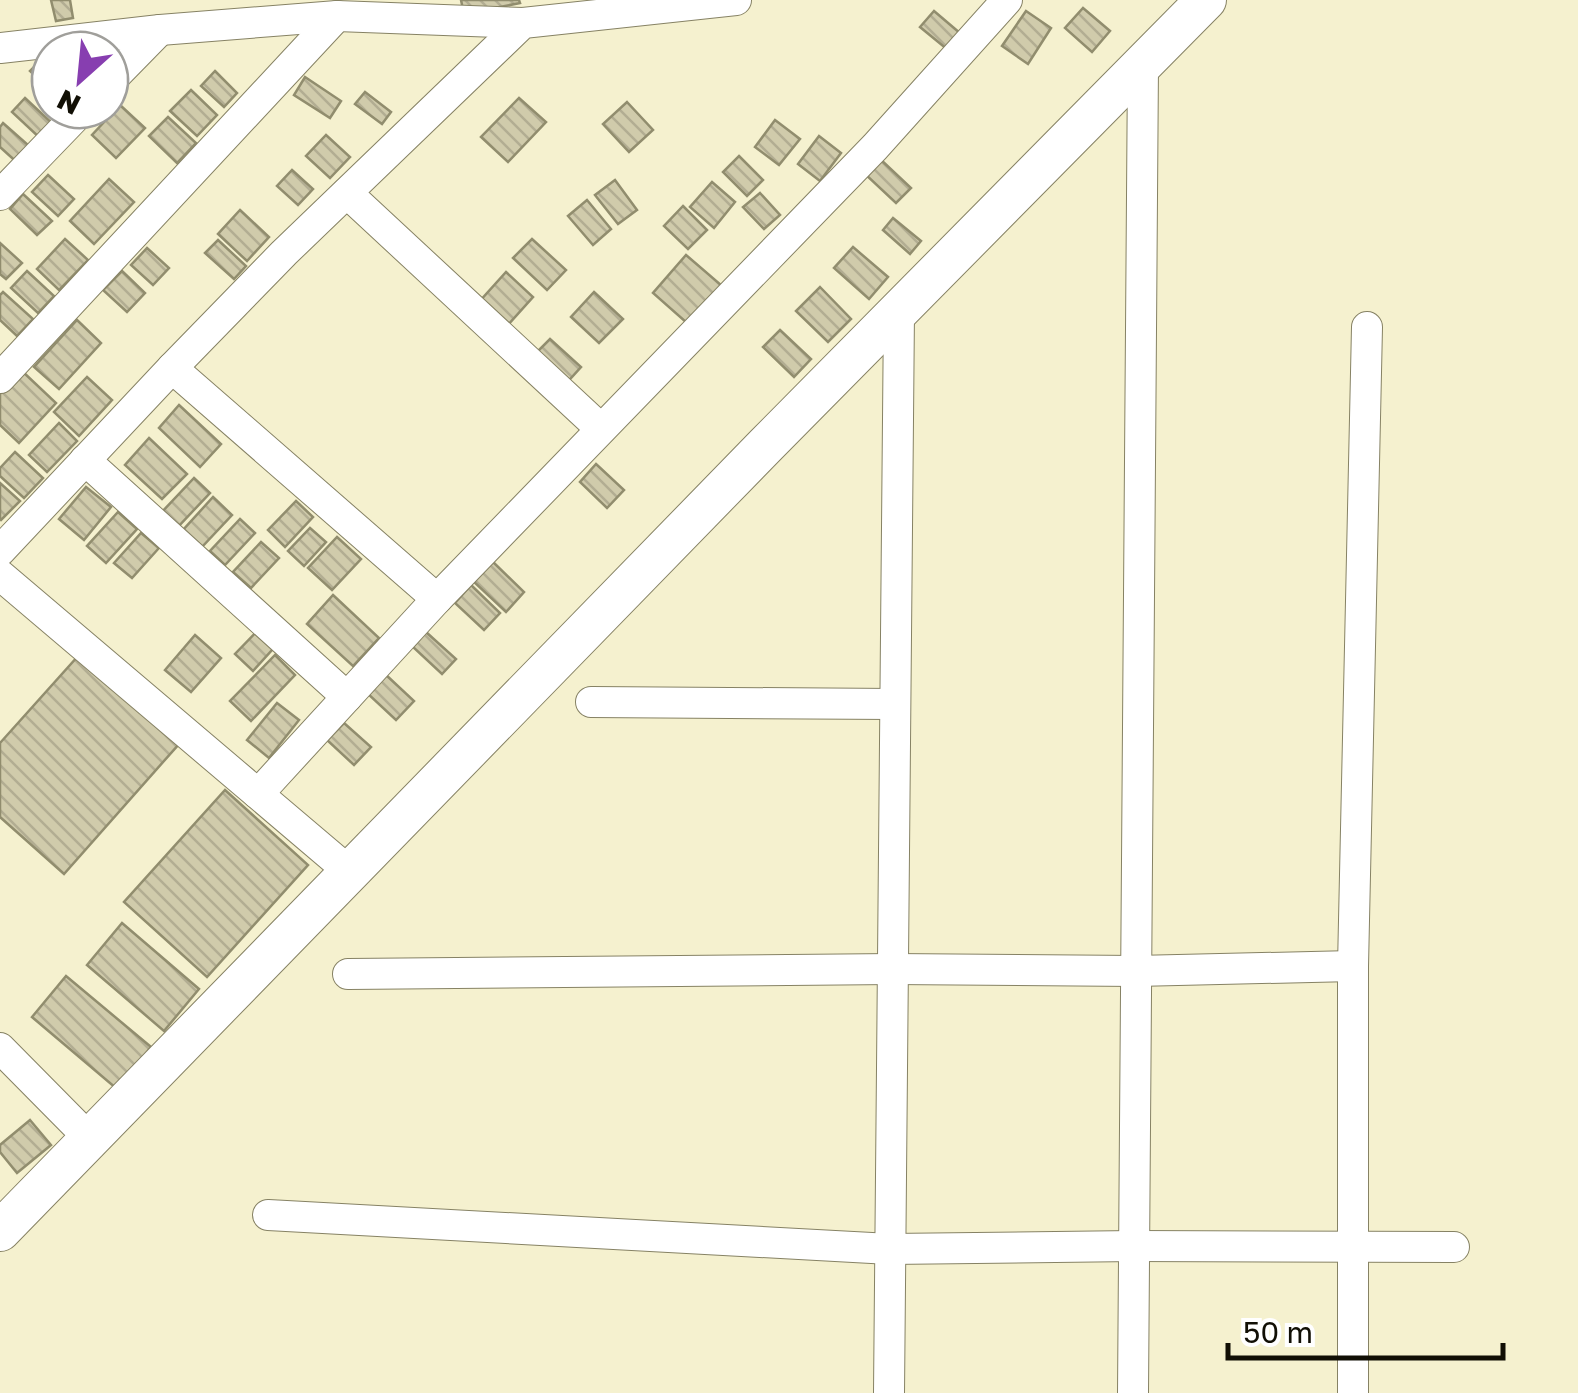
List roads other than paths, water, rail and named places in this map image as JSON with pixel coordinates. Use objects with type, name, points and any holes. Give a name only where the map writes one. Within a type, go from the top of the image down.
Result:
[{"type":"main road","points":[[0,1231],[1206,0]]},
{"type":"street","points":[[0,48],[337,16],[524,23],[736,0]]},
{"type":"street","points":[[258,794],[437,599],[874,147],[1007,0]]},
{"type":"street","points":[[0,378],[337,16]]},
{"type":"street","points":[[0,551],[172,368],[524,23]]},
{"type":"street","points":[[130,61],[160,30]]},
{"type":"street","points":[[1133,1393],[1143,64]]},
{"type":"street","points":[[0,195],[63,130]]},
{"type":"street","points":[[347,193],[602,429]]},
{"type":"street","points":[[889,1393],[899,311]]},
{"type":"street","points":[[1353,1393],[1353,966],[1366,328]]},
{"type":"street","points":[[172,368],[437,599]]},
{"type":"street","points":[[84,460],[348,697]]},
{"type":"street","points":[[0,574],[350,872]]},
{"type":"street","points":[[591,702],[895,704]]},
{"type":"street","points":[[348,974],[893,968],[1136,971],[1353,966]]},
{"type":"street","points":[[2,1053],[91,1140]]},
{"type":"street","points":[[268,1215],[890,1249],[1454,1247]]}]
